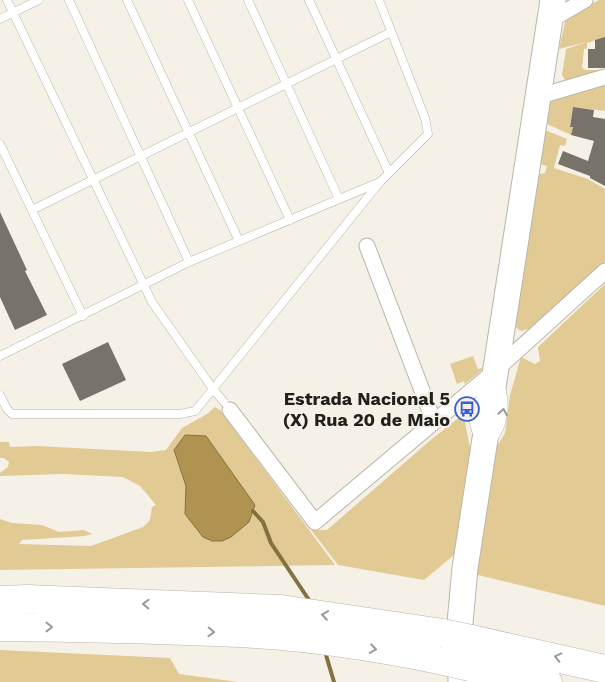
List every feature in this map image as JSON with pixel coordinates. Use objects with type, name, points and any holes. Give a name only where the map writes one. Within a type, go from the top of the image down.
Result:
[{"type":"highway","points":[[0,600],[27,599],[280,609],[471,638],[605,668]]},
{"type":"highway","points":[[0,627],[256,634],[333,642],[444,661],[465,674],[492,670],[548,682]]},
{"type":"main road","points":[[465,674],[460,631],[463,587],[551,10]]},
{"type":"street","points":[[551,10],[586,0]]},
{"type":"street","points":[[538,98],[605,77]]},
{"type":"street","points":[[367,246],[434,422]]},
{"type":"street","points":[[227,406],[315,522],[434,422],[494,378],[605,271]]},
{"type":"lane","points":[[7,0],[152,302],[227,406]]},
{"type":"lane","points":[[0,19],[39,0]]},
{"type":"lane","points":[[69,0],[189,262]]},
{"type":"lane","points":[[127,0],[240,241]]},
{"type":"lane","points":[[188,0],[290,220]]},
{"type":"lane","points":[[248,0],[340,199]]},
{"type":"lane","points":[[309,0],[389,174]]},
{"type":"lane","points":[[0,396],[12,414],[180,414],[195,411],[380,182],[428,134],[425,118],[379,0]]},
{"type":"lane","points":[[32,210],[94,181],[391,32]]},
{"type":"lane","points":[[0,144],[83,316]]},
{"type":"lane","points":[[0,356],[189,262],[380,182]]},
{"type":"shaded area","points":[[599,0],[605,0],[605,37],[587,43],[587,48],[584,49],[582,68],[586,70],[600,70],[600,73],[566,82],[562,75],[566,49],[587,42],[559,49],[566,18]]},
{"type":"shaded area","points":[[605,80],[605,111],[573,107],[570,126],[573,127],[571,135],[547,124],[550,97]]},
{"type":"shaded area","points":[[545,130],[567,139],[565,146],[560,145],[554,168],[588,179],[605,189],[605,262],[532,328],[521,331],[515,327],[539,174],[545,173],[547,166],[540,164]]},
{"type":"shaded area","points":[[605,284],[605,606],[474,574],[491,456],[505,433],[510,395],[521,357],[535,364],[540,361],[538,347]]},
{"type":"shaded area","points":[[473,356],[478,369],[483,368],[482,370],[465,384],[464,381],[457,384],[450,364]]},
{"type":"shaded area","points":[[215,407],[220,410],[335,565],[0,570],[0,519],[12,523],[42,525],[59,532],[84,530],[92,534],[22,540],[19,544],[91,546],[143,527],[150,520],[152,507],[156,505],[140,486],[123,477],[64,474],[0,476],[0,473],[8,467],[9,462],[4,458],[0,458],[0,442],[9,442],[10,447],[37,446],[151,452],[166,450],[182,428],[207,414]]},
{"type":"shaded area","points":[[461,416],[464,418],[471,452],[454,555],[424,580],[338,565],[308,526],[316,530],[327,530]]},
{"type":"shaded area","points":[[185,435],[206,436],[255,505],[249,522],[231,537],[222,541],[212,541],[203,537],[185,514],[186,486],[174,450]]},
{"type":"shaded area","points":[[0,650],[170,658],[179,674],[238,682],[0,682]]},
{"type":"building","points":[[605,37],[605,68],[588,68],[588,49],[595,49],[595,40]]},
{"type":"building","points":[[573,107],[594,110],[593,117],[605,119],[605,186],[590,178],[590,176],[558,164],[563,151],[588,161],[594,141],[571,135],[573,127],[570,127]]},
{"type":"building","points":[[0,212],[27,270],[25,271],[47,315],[15,330],[0,297]]},
{"type":"building","points":[[108,342],[126,380],[80,401],[62,364]]},
{"type":"waterway","points":[[253,511],[263,522],[271,543],[309,600]]},
{"type":"waterway","points":[[326,655],[334,682]]},
{"type":"place","name":"Estrada Nacional 5 (X) Rua 20 de Maio","points":[[467,409]]}]
